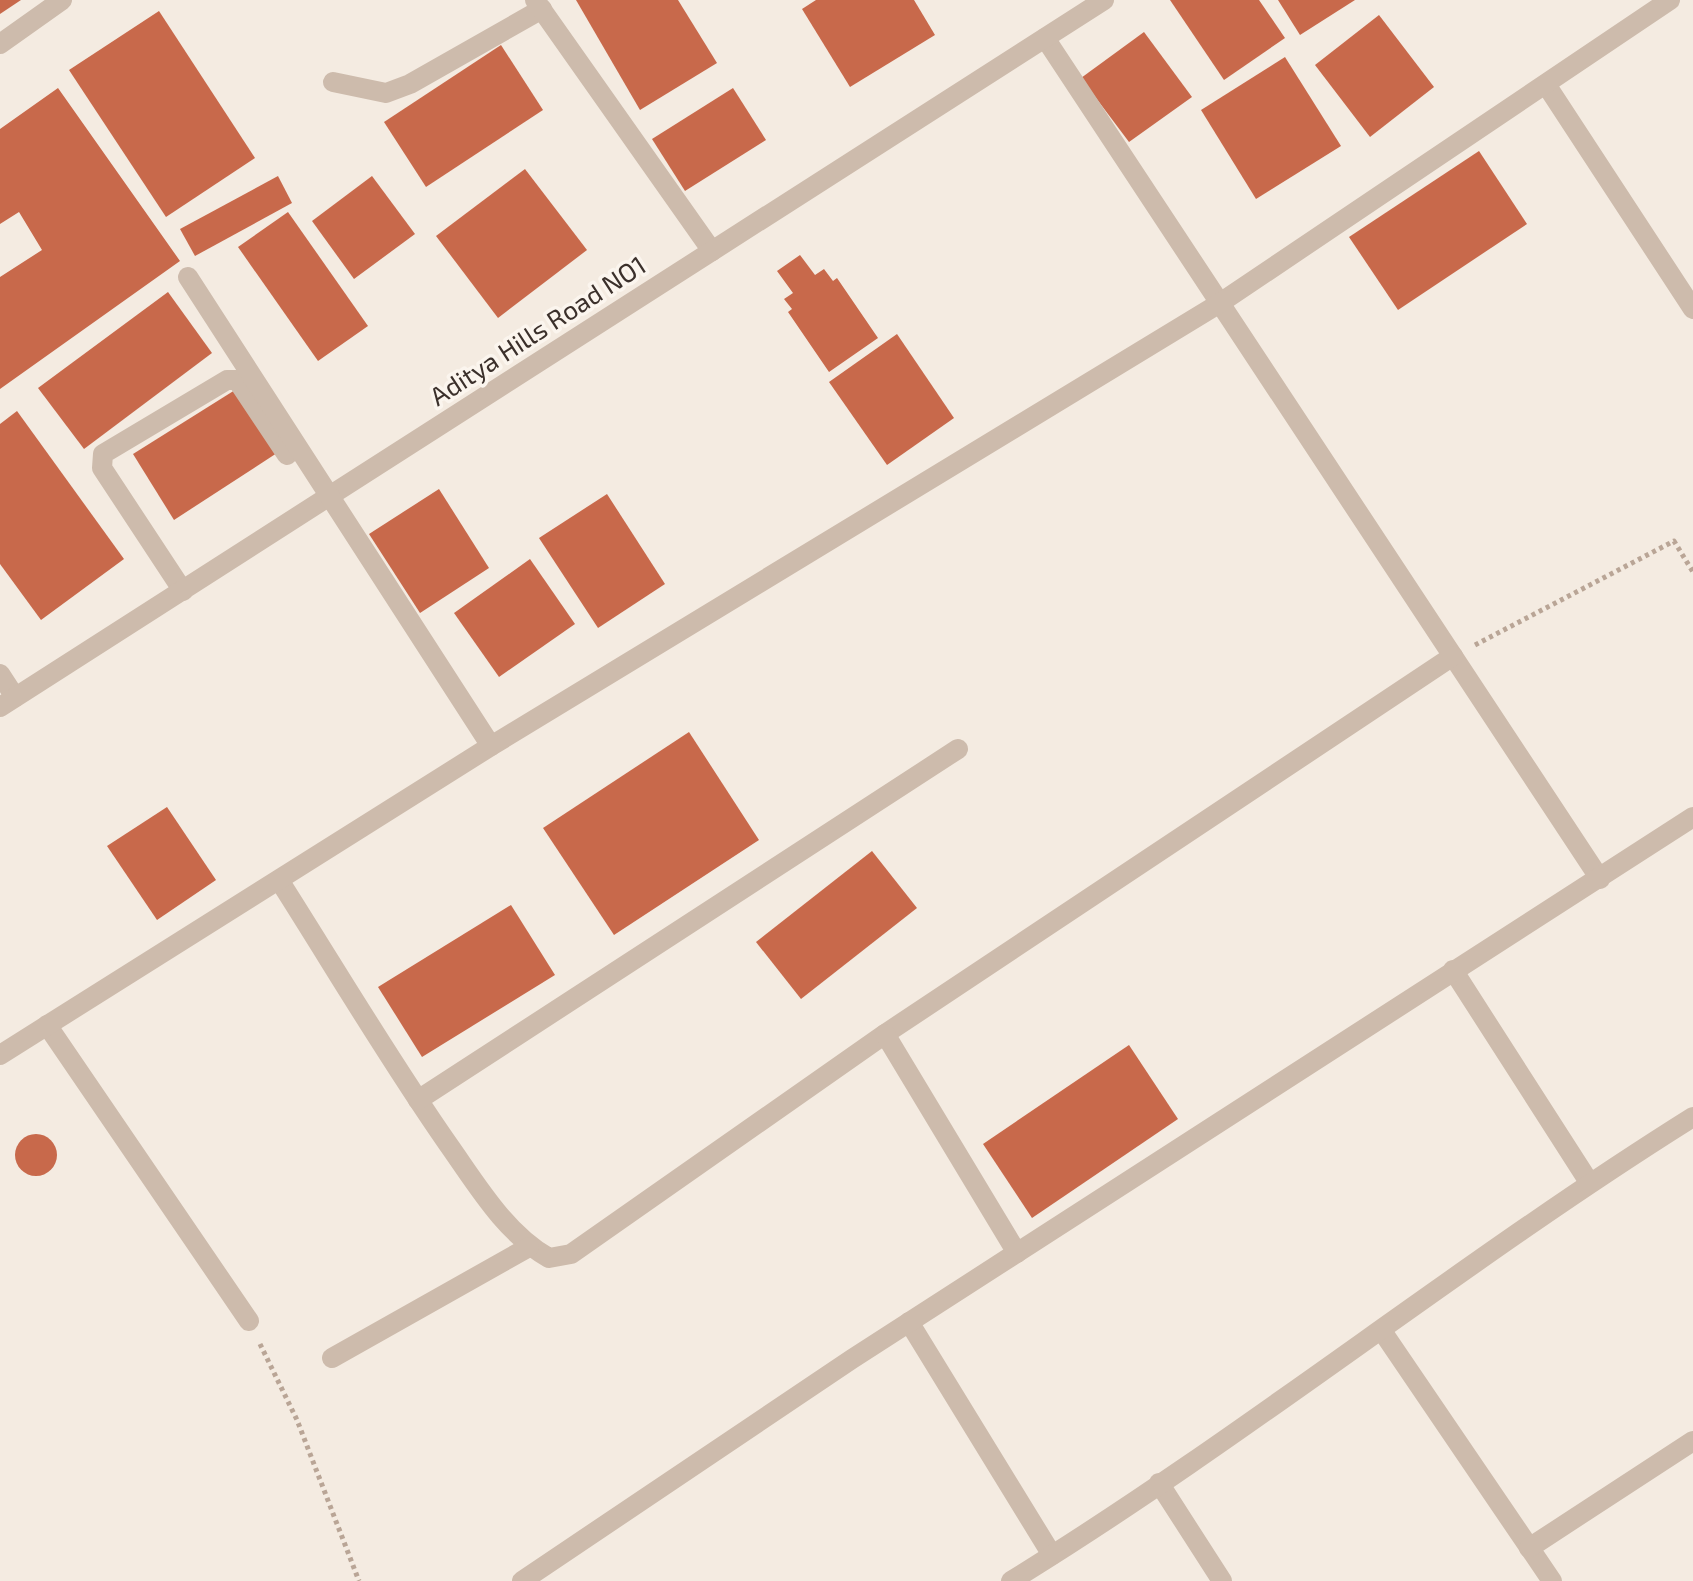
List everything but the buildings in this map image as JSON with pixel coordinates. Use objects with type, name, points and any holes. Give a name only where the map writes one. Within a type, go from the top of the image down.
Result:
[{"type":"street","points":[[0,44],[62,0]]},
{"type":"street","name":"Aditya Hills Road NO1","points":[[8,702],[1104,0]]},
{"type":"street","points":[[0,1055],[491,746],[1220,303],[1547,86],[1670,0]]},
{"type":"street","points":[[333,82],[386,93],[410,84],[538,4],[712,251]]},
{"type":"street","points":[[1045,38],[1600,879]]},
{"type":"street","points":[[1547,86],[1693,309]]},
{"type":"street","points":[[188,277],[324,499]]},
{"type":"street","points":[[183,591],[102,468],[103,454],[227,380],[237,380],[324,499],[491,746]]},
{"type":"street","points":[[279,880],[418,1100],[486,1198],[529,1247],[549,1258],[571,1254],[885,1034],[1453,656]]},
{"type":"street","points":[[0,674],[8,702]]},
{"type":"street","points":[[418,1100],[958,749]]},
{"type":"street","points":[[522,1581],[909,1322],[1693,817]]},
{"type":"street","points":[[1453,970],[1589,1182]]},
{"type":"street","points":[[47,1025],[249,1321]]},
{"type":"street","points":[[885,1034],[1017,1253]]},
{"type":"street","points":[[1011,1581],[1382,1331],[1589,1182],[1693,1117]]},
{"type":"street","points":[[332,1358],[529,1247]]},
{"type":"street","points":[[909,1322],[1052,1555]]},
{"type":"street","points":[[1382,1331],[1552,1581]]},
{"type":"street","points":[[1529,1548],[1693,1441]]},
{"type":"street","points":[[1159,1483],[1222,1581]]},
{"type":"path","points":[[1453,656],[1674,541],[1693,572]]},
{"type":"path","points":[[249,1321],[297,1420],[359,1581]]}]
